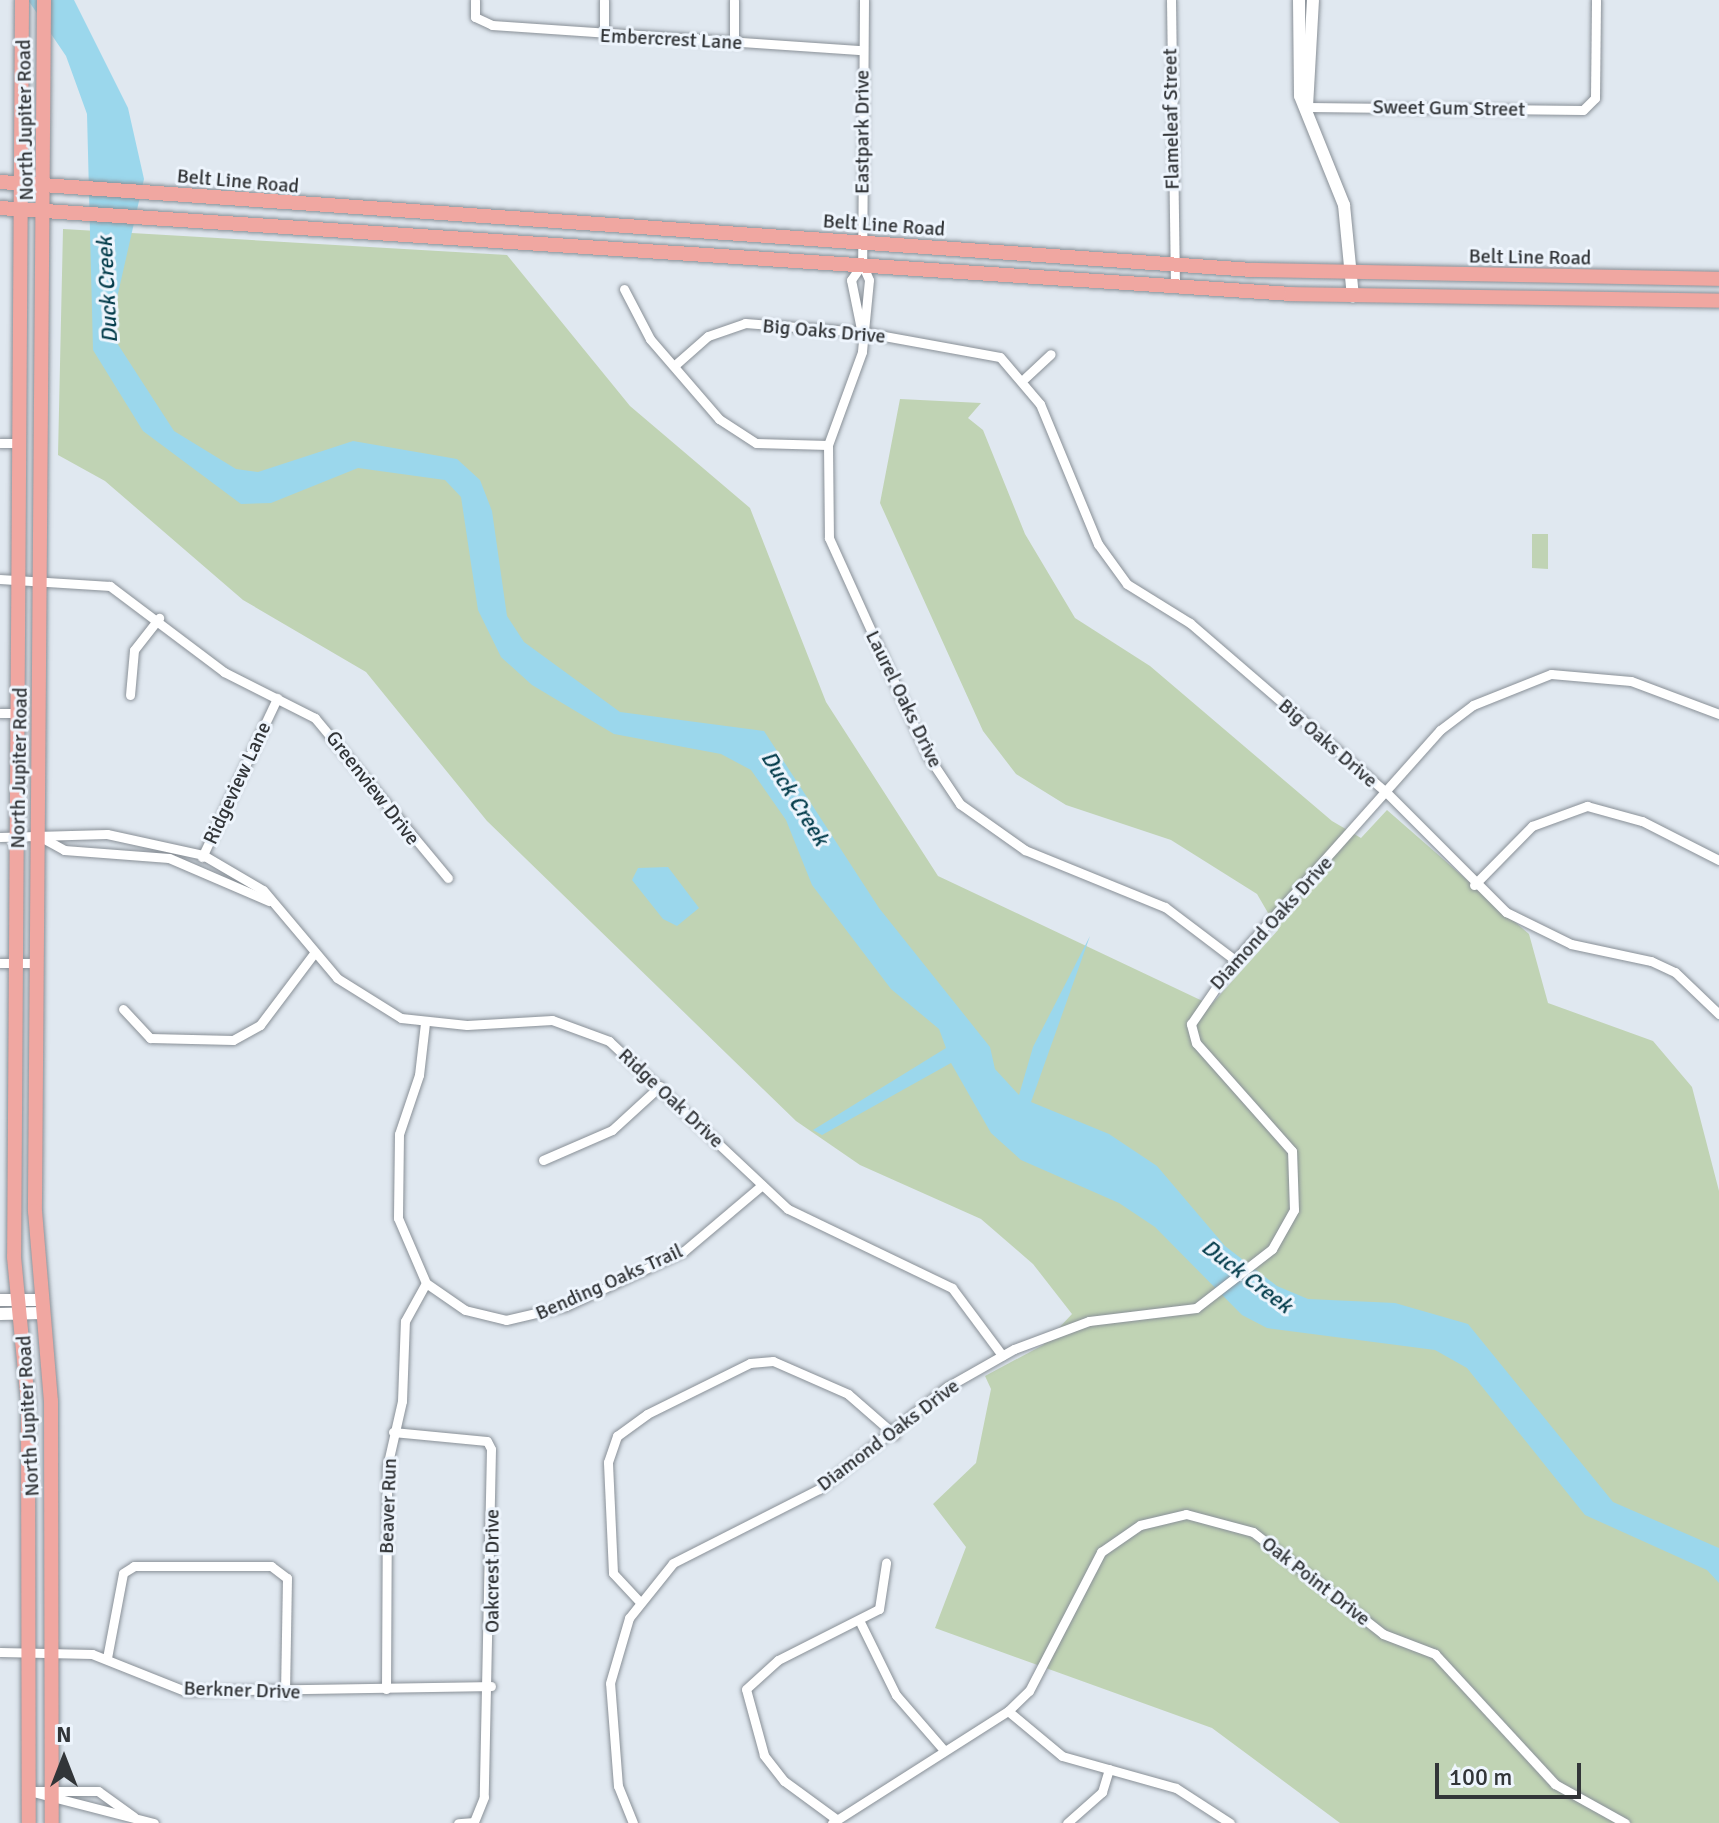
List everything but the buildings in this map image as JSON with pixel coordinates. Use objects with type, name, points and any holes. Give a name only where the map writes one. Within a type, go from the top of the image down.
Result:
[{"type":"main road","name":"North Jupiter Road","points":[[22,0],[14,1170],[18,1307],[28,1403],[29,1823]]},
{"type":"main road","name":"North Jupiter Road","points":[[44,0],[47,210],[36,1170],[41,1307],[51,1401],[52,1823]]},
{"type":"main road","name":"Belt Line Road","points":[[0,182],[862,244],[1351,274],[1719,279]]},
{"type":"main road","name":"Belt Line Road","points":[[0,208],[1353,297],[1719,301]]},
{"type":"main road","points":[[513,242],[515,220]]},
{"type":"main road","points":[[738,256],[739,235]]},
{"type":"main road","points":[[1682,278],[1682,300]]},
{"type":"main road","points":[[21,406],[43,407]]},
{"type":"main road","points":[[15,1056],[37,1056]]},
{"type":"main road","points":[[14,1170],[36,1170]]},
{"type":"street","name":"Embercrest Lane","points":[[475,0],[481,21],[604,36],[862,50]]},
{"type":"street","points":[[604,0],[604,36]]},
{"type":"street","points":[[734,0],[734,42]]},
{"type":"street","name":"Eastpark Drive","points":[[862,264],[864,0]]},
{"type":"street","name":"Flameleaf Street","points":[[1171,0],[1175,287]]},
{"type":"street","points":[[1299,0],[1299,85],[1344,205],[1353,297]]},
{"type":"street","points":[[1307,107],[1313,0]]},
{"type":"street","name":"Sweet Gum Street","points":[[1307,107],[1591,107],[1596,0]]},
{"type":"street","name":"Laurel Oaks Drive","points":[[862,264],[851,280],[862,332]]},
{"type":"street","name":"Laurel Oaks Drive","points":[[862,264],[869,280],[862,352],[828,445],[829,538],[928,756],[960,804],[1025,850],[1165,907],[1235,960]]},
{"type":"street","points":[[624,289],[675,365],[719,419],[756,443],[828,445]]},
{"type":"street","name":"Big Oaks Drive","points":[[675,365],[727,326],[862,332],[980,349],[1025,378],[1098,544],[1127,584],[1190,623],[1386,792],[1474,885],[1546,933],[1675,972],[1719,1014]]},
{"type":"street","points":[[1025,378],[1051,354]]},
{"type":"street","points":[[0,443],[21,443]]},
{"type":"street","name":"Greenview Drive","points":[[0,579],[110,586],[159,618],[224,672],[277,698],[339,740],[448,878]]},
{"type":"street","points":[[130,695],[134,650],[159,618]]},
{"type":"street","name":"Diamond Oaks Drive","points":[[633,1823],[618,1786],[610,1683],[639,1601],[673,1563],[819,1489],[895,1435],[947,1387],[1002,1355],[1052,1330],[1216,1299],[1281,1237],[1296,1195],[1292,1151],[1196,1043],[1191,1024],[1235,960],[1440,730],[1473,705],[1551,674],[1631,681],[1719,714]]},
{"type":"street","name":"Ridgeview Lane","points":[[197,867],[277,698]]},
{"type":"street","points":[[0,713],[18,713]]},
{"type":"street","points":[[1474,885],[1532,826],[1587,806],[1642,821],[1719,860]]},
{"type":"street","name":"Ridge Oak Drive","points":[[39,836],[107,834],[203,855],[240,872],[361,999],[425,1023],[523,1019],[581,1027],[660,1086],[762,1185],[811,1224],[952,1288],[1002,1355]]},
{"type":"street","points":[[0,837],[39,836]]},
{"type":"street","name":"Ridge Oak Drive","points":[[39,836],[64,850],[133,853],[197,867],[269,901]]},
{"type":"street","points":[[123,1009],[150,1038],[250,1036],[315,952]]},
{"type":"street","points":[[0,963],[38,963]]},
{"type":"street","points":[[425,1023],[396,1165],[398,1218],[426,1283]]},
{"type":"street","points":[[543,1160],[612,1130],[660,1086]]},
{"type":"street","name":"Bending Oaks Trail","points":[[426,1283],[483,1317],[536,1318],[684,1251],[762,1185]]},
{"type":"street","name":"Beaver Run","points":[[386,1689],[393,1432],[402,1401],[405,1321],[426,1283]]},
{"type":"street","points":[[0,1300],[18,1307],[41,1307]]},
{"type":"street","points":[[0,1314],[18,1307]]},
{"type":"street","points":[[639,1601],[613,1573],[608,1462],[617,1436],[647,1414],[750,1363],[773,1361],[848,1394],[895,1435]]},
{"type":"street","name":"Oakcrest Drive","points":[[393,1432],[487,1441],[491,1449],[491,1686],[484,1797],[478,1821]]},
{"type":"street","name":"Oak Point Drive","points":[[834,1821],[943,1749],[1008,1711],[1035,1681],[1101,1552],[1140,1525],[1199,1515],[1253,1532],[1383,1634],[1435,1654],[1555,1784],[1625,1823]]},
{"type":"street","points":[[834,1821],[784,1781],[764,1755],[746,1689],[778,1660],[861,1624],[879,1609],[886,1563]]},
{"type":"street","points":[[107,1658],[123,1573],[134,1566],[271,1566],[287,1578],[285,1693]]},
{"type":"street","points":[[861,1624],[896,1695],[943,1749]]},
{"type":"street","name":"Berkner Drive","points":[[0,1652],[52,1652],[107,1658],[185,1691],[285,1693],[491,1686]]},
{"type":"street","points":[[1008,1711],[1041,1745],[1176,1788],[1230,1823]]},
{"type":"street","points":[[1067,1823],[1102,1792],[1109,1769]]},
{"type":"street","points":[[29,1791],[52,1794],[154,1823]]},
{"type":"street","points":[[52,1794],[98,1791],[134,1817]]},
{"type":"street","points":[[458,1823],[478,1821]]},
{"type":"green space","points":[[63,229],[507,255],[630,406],[750,508],[826,702],[938,876],[1211,1005],[1278,930],[1257,894],[1171,840],[1066,805],[1016,774],[983,731],[880,503],[900,399],[981,403],[968,418],[983,430],[1025,534],[1075,618],[1150,666],[1332,821],[1361,838],[1387,810],[1529,934],[1548,1003],[1653,1041],[1692,1087],[1719,1191],[1719,1823],[1340,1823],[1212,1728],[935,1628],[966,1547],[933,1504],[976,1463],[991,1389],[985,1376],[1043,1345],[1072,1314],[1033,1264],[981,1219],[860,1165],[796,1121],[487,821],[366,672],[243,600],[105,481],[58,455]]},
{"type":"green space","points":[[1532,534],[1548,534],[1548,569],[1532,568]]},
{"type":"water","name":"Duck Creek","points":[[28,0],[74,0],[128,108],[144,179],[117,298],[117,343],[174,431],[236,469],[258,472],[353,441],[457,459],[480,480],[492,511],[507,616],[524,642],[620,712],[764,731],[879,908],[990,1047],[995,1069],[1019,1095],[1033,1047],[1090,936],[1031,1102],[1109,1134],[1157,1166],[1225,1246],[1277,1286],[1308,1299],[1395,1303],[1468,1324],[1613,1502],[1719,1548],[1719,1583],[1707,1570],[1585,1515],[1467,1368],[1435,1350],[1267,1328],[1242,1315],[1155,1227],[1119,1203],[1021,1160],[991,1133],[951,1063],[822,1135],[813,1130],[946,1048],[939,1029],[891,989],[812,885],[786,820],[751,770],[721,754],[614,734],[532,685],[501,657],[478,610],[461,497],[445,480],[358,468],[271,503],[241,504],[143,431],[93,350],[87,114],[66,56]]},
{"type":"water","points":[[668,867],[699,908],[677,926],[663,919],[632,880],[638,868]]}]
